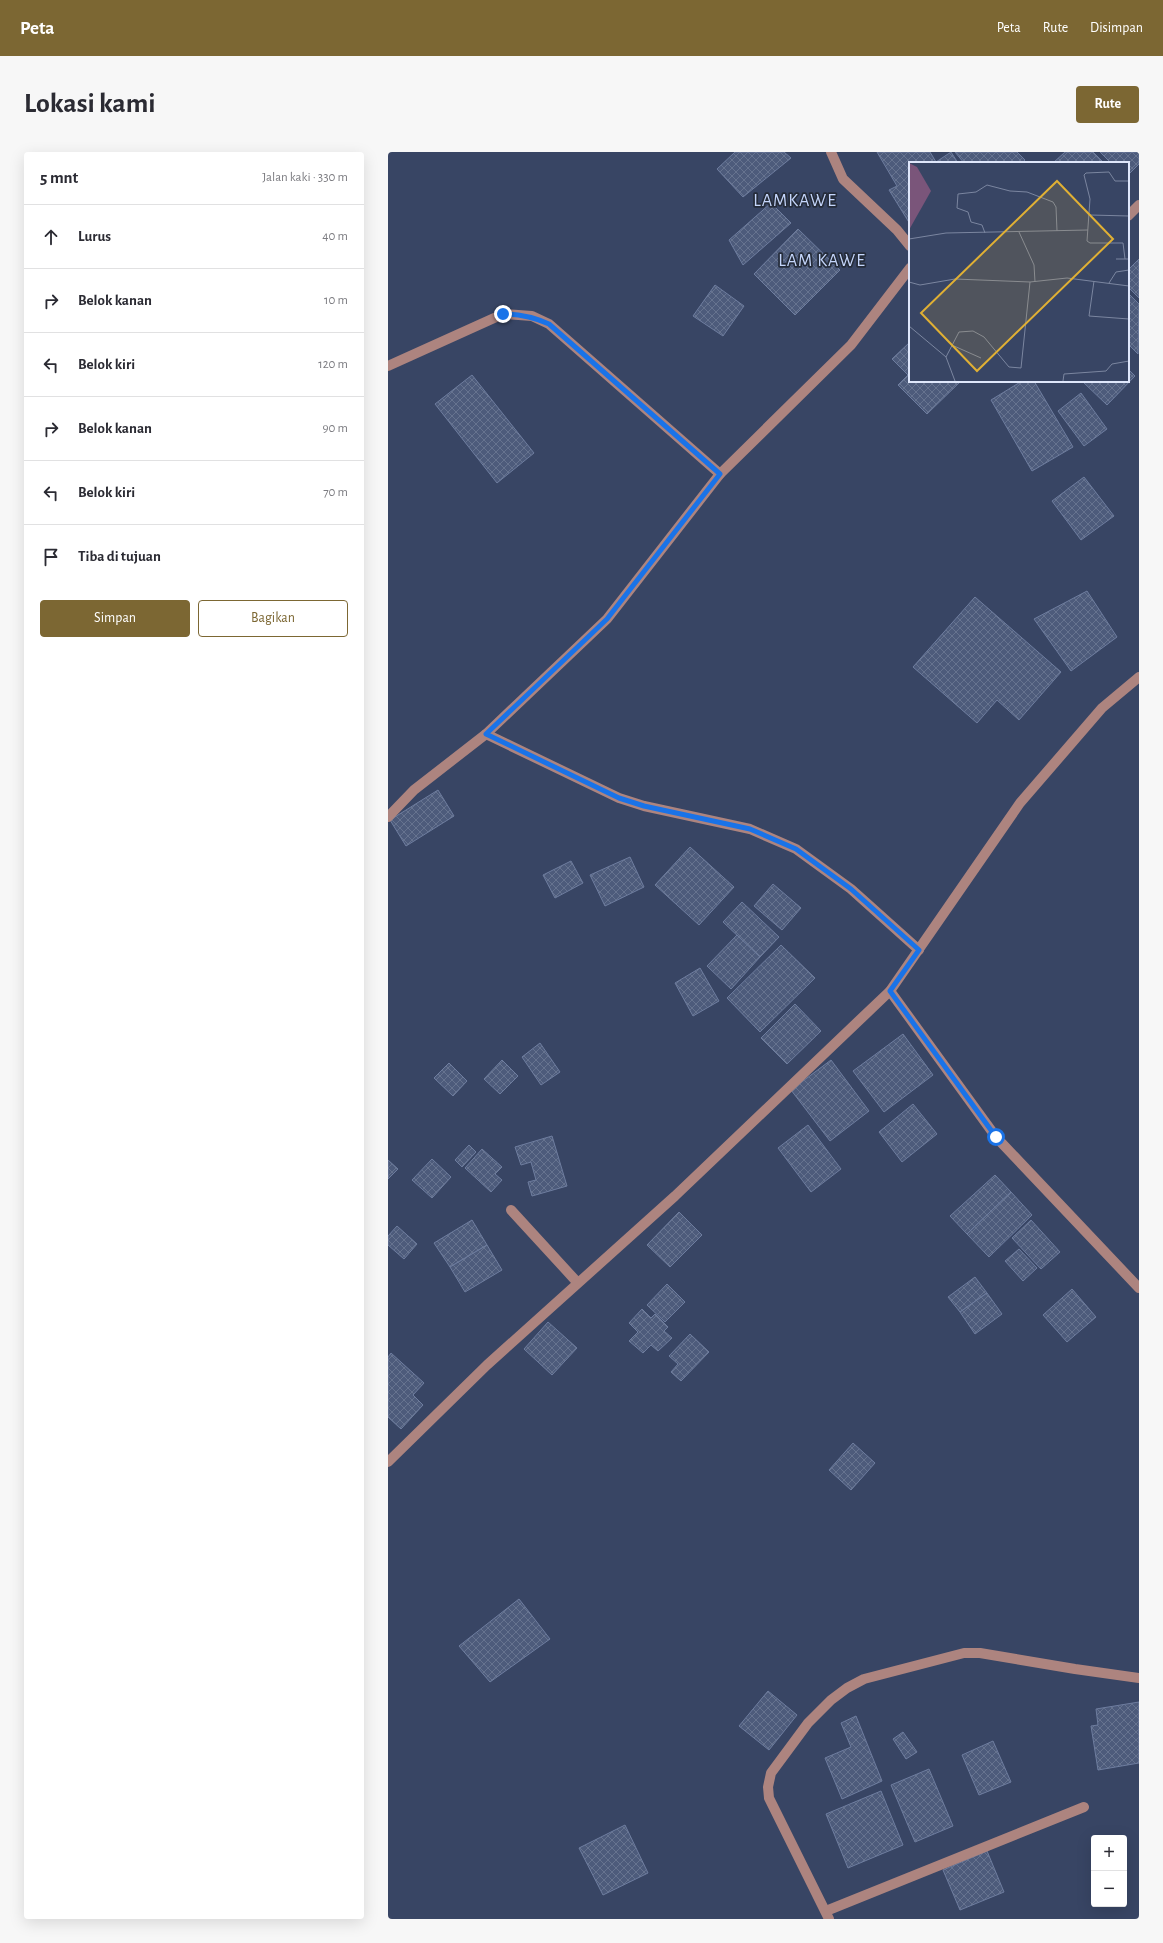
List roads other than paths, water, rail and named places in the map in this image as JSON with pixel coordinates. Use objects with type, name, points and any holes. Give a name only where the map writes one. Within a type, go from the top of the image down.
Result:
[{"type":"street","points":[[831,152],[843,179],[897,230],[909,245]]},
{"type":"street","points":[[1129,215],[1139,205]]},
{"type":"street","points":[[388,817],[414,790],[486,734],[607,619],[720,474],[852,345],[909,269]]},
{"type":"street","points":[[388,366],[503,314],[532,316],[549,324],[720,474]]},
{"type":"street","points":[[388,1462],[487,1365],[577,1282],[675,1196],[890,991],[1020,803],[1102,708],[1139,677]]},
{"type":"street","points":[[486,734],[619,798],[644,806],[750,829],[796,849],[851,889],[919,950]]},
{"type":"street","points":[[890,991],[996,1137],[1139,1288]]},
{"type":"street","points":[[511,1210],[577,1282]]},
{"type":"street","points":[[1084,1807],[828,1915],[769,1798],[768,1787],[770,1773],[808,1723],[831,1700],[847,1688],[864,1679],[964,1653],[980,1653],[1139,1678]]},
{"type":"district","name":"LAMKAWE","points":[[795,201]]},
{"type":"district","name":"LAM KAWE","points":[[822,261]]}]
